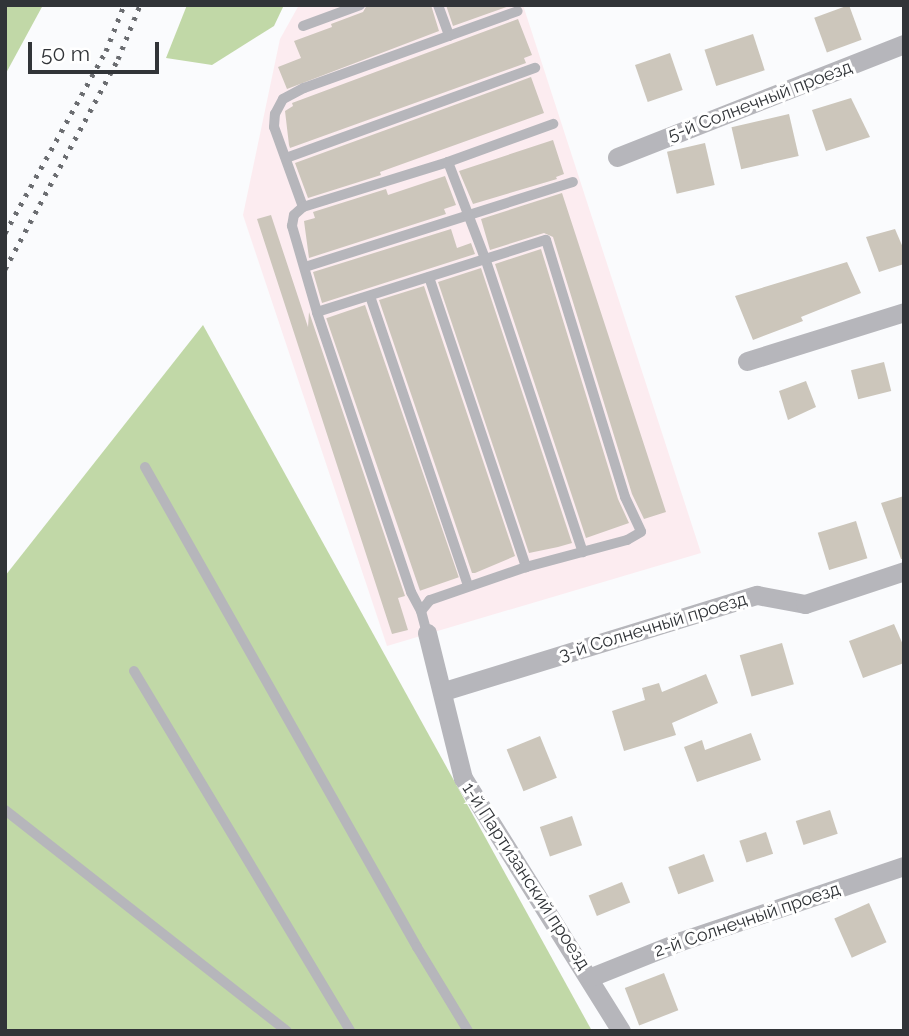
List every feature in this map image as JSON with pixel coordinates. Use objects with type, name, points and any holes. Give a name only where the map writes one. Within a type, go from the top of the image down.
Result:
[{"type":"street","name":"5-й Солнечный проезд","points":[[617,157],[904,44]]},
{"type":"street","points":[[747,361],[904,312]]},
{"type":"street","name":"3-й Солнечный проезд","points":[[444,691],[757,595],[806,604],[904,571]]},
{"type":"street","name":"1-й Партизанский проезд","points":[[428,633],[463,778],[591,977],[621,1031]]},
{"type":"street","name":"2-й Солнечный проезд","points":[[591,977],[681,941],[904,866]]},
{"type":"lane","points":[[303,26],[360,5]]},
{"type":"lane","points":[[438,5],[449,36]]},
{"type":"lane","points":[[303,207],[274,127],[275,114],[283,99],[304,88],[518,11]]},
{"type":"lane","points":[[286,158],[535,68]]},
{"type":"lane","points":[[428,633],[411,592],[317,312],[292,220],[303,207],[448,162],[553,124]]},
{"type":"lane","points":[[448,162],[486,261],[583,552]]},
{"type":"lane","points":[[305,267],[573,182]]},
{"type":"lane","points":[[317,312],[546,240],[625,497],[640,532],[627,540],[468,585],[430,600],[421,611]]},
{"type":"lane","points":[[429,277],[526,567]]},
{"type":"lane","points":[[370,296],[468,585]]},
{"type":"lane","points":[[145,467],[417,947],[468,1031]]},
{"type":"lane","points":[[134,671],[349,1031]]},
{"type":"lane","points":[[5,810],[287,1031]]},
{"type":"shaded area","points":[[299,5],[523,5],[701,553],[387,646],[243,215],[280,39]]},
{"type":"green space","points":[[5,5],[43,5],[5,75]]},
{"type":"green space","points":[[187,5],[284,5],[274,26],[212,65],[166,58]]},
{"type":"green space","points":[[203,325],[592,1031],[5,1031],[5,576]]},
{"type":"building","points":[[367,5],[431,5],[439,31],[287,89],[278,67],[301,58],[294,41],[363,12]]},
{"type":"building","points":[[446,5],[512,5],[453,26]]},
{"type":"building","points":[[849,5],[862,40],[827,52],[814,18]]},
{"type":"building","points":[[518,19],[532,55],[524,58],[526,63],[290,148],[285,111],[293,106],[292,103]]},
{"type":"building","points":[[753,34],[765,70],[716,86],[704,50]]},
{"type":"building","points":[[670,53],[683,90],[648,102],[635,65]]},
{"type":"building","points":[[531,77],[544,113],[380,172],[381,175],[308,198],[295,163]]},
{"type":"building","points":[[851,98],[870,137],[826,151],[812,110]]},
{"type":"building","points":[[789,114],[799,156],[741,169],[732,127]]},
{"type":"building","points":[[553,140],[564,174],[556,177],[557,179],[473,204],[459,171]]},
{"type":"building","points":[[705,143],[715,185],[677,194],[667,152]]},
{"type":"building","points":[[445,176],[456,205],[444,209],[446,214],[309,258],[304,221],[315,218],[313,212],[386,189],[388,195]]},
{"type":"building","points":[[562,193],[666,512],[644,519],[632,494],[553,237],[544,233],[490,250],[481,219]]},
{"type":"building","points":[[271,215],[308,327],[309,312],[405,596],[398,598],[408,630],[392,634],[257,219]]},
{"type":"building","points":[[451,229],[457,248],[471,243],[475,254],[322,303],[313,272]]},
{"type":"building","points":[[895,229],[904,250],[904,264],[879,272],[866,237]]},
{"type":"building","points":[[541,249],[618,499],[629,523],[586,538],[495,264]]},
{"type":"building","points":[[847,262],[861,293],[801,317],[803,321],[753,340],[735,296]]},
{"type":"building","points":[[481,268],[572,543],[529,553],[438,282]]},
{"type":"building","points":[[424,286],[515,556],[475,573],[472,573],[379,300]]},
{"type":"building","points":[[365,305],[459,577],[420,591],[326,318]]},
{"type":"building","points":[[884,362],[891,391],[858,399],[851,370]]},
{"type":"building","points":[[806,381],[816,407],[788,420],[779,391]]},
{"type":"building","points":[[904,496],[904,559],[901,559],[881,503]]},
{"type":"building","points":[[856,521],[867,558],[829,570],[818,533]]},
{"type":"building","points":[[894,624],[904,647],[904,663],[863,678],[849,641]]},
{"type":"building","points":[[782,643],[794,684],[752,696],[740,655]]},
{"type":"building","points":[[706,674],[718,703],[672,723],[676,735],[624,751],[612,711],[645,700],[642,688],[659,683],[662,692]]},
{"type":"building","points":[[751,733],[761,760],[697,782],[684,747],[702,740],[705,750]]},
{"type":"building","points":[[540,736],[557,778],[523,791],[507,749]]},
{"type":"building","points":[[830,810],[838,834],[803,845],[796,821]]},
{"type":"building","points":[[572,816],[582,845],[550,856],[540,827]]},
{"type":"building","points":[[766,832],[773,854],[746,863],[739,841]]},
{"type":"building","points":[[704,854],[714,881],[678,894],[668,867]]},
{"type":"building","points":[[622,882],[630,902],[597,916],[589,895]]},
{"type":"building","points":[[869,903],[886,942],[852,958],[834,918]]},
{"type":"building","points":[[664,973],[678,1010],[639,1025],[625,988]]},
{"type":"railway","points":[[5,233],[106,51],[124,5]]},
{"type":"railway","points":[[5,269],[118,59],[140,5]]}]
